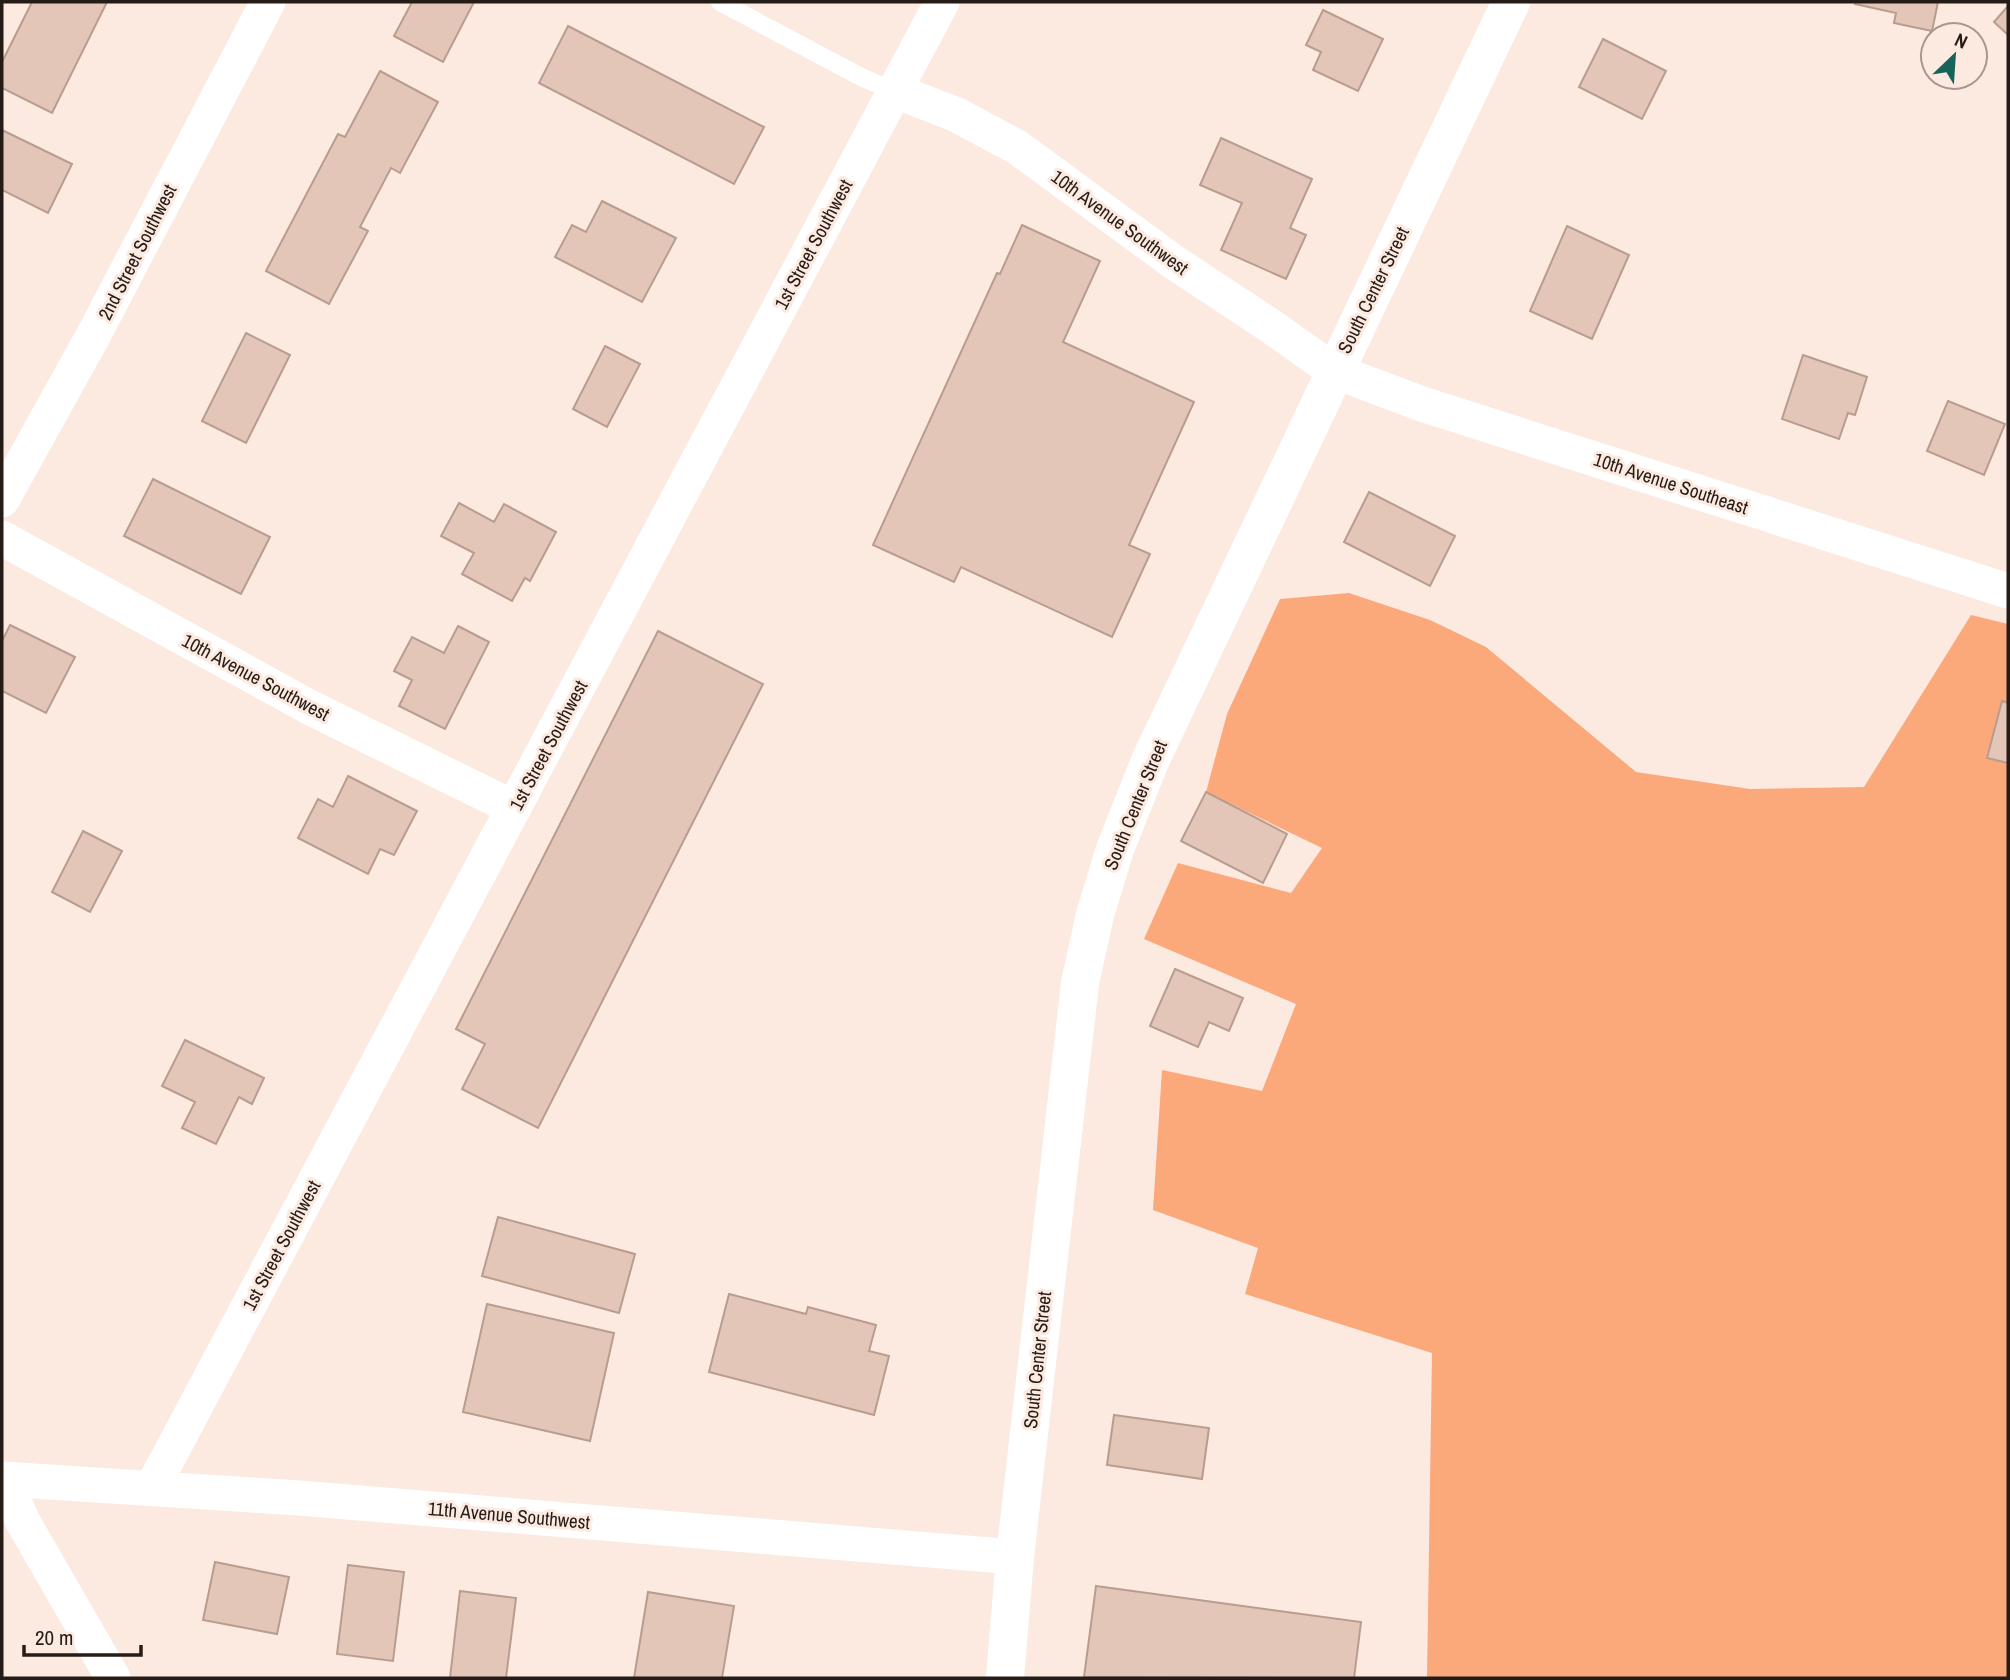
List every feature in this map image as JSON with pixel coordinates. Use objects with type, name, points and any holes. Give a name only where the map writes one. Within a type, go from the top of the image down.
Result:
[{"type":"street","name":"2nd Street Southwest","points":[[2,500],[93,336],[268,2]]},
{"type":"street","name":"1st Street Southwest","points":[[152,1488],[942,2]]},
{"type":"street","name":"South Center Street","points":[[1005,1678],[1015,1557],[1080,983],[1095,915],[1115,849],[1150,761],[1511,2]]},
{"type":"street","name":"10th Avenue Southwest","points":[[895,91],[955,114],[1017,147],[1175,262],[1334,371]]},
{"type":"street","name":"10th Avenue Southeast","points":[[1334,371],[1422,404],[2008,591]]},
{"type":"street","name":"10th Avenue Southwest","points":[[2,538],[309,706],[514,808]]},
{"type":"street","name":"11th Avenue Southwest","points":[[3,1479],[299,1497],[1015,1557]]},
{"type":"street","points":[[3,1479],[23,1522],[113,1678]]},
{"type":"lane","points":[[720,2],[863,78],[895,91]]},
{"type":"shaded area","points":[[1349,593],[1430,620],[1486,647],[1636,772],[1750,789],[1864,787],[1971,615],[2008,624],[2008,1678],[1427,1678],[1432,1353],[1245,1294],[1258,1248],[1153,1210],[1162,1070],[1262,1091],[1296,1004],[1144,939],[1178,863],[1291,893],[1322,848],[1206,792],[1227,714],[1280,599]]},
{"type":"building","points":[[32,2],[107,2],[52,113],[2,88],[2,62]]},
{"type":"building","points":[[412,2],[474,2],[443,62],[394,36]]},
{"type":"building","points":[[1938,2],[1934,21],[1919,21],[1919,28],[1894,23],[1896,13],[1855,4]]},
{"type":"building","points":[[2008,6],[2008,35],[1994,22]]},
{"type":"building","points":[[1323,10],[1383,39],[1358,91],[1313,70],[1321,52],[1306,45]]},
{"type":"building","points":[[568,26],[764,127],[734,184],[539,83]]},
{"type":"building","points":[[1603,39],[1666,71],[1642,119],[1579,87]]},
{"type":"building","points":[[380,71],[438,102],[400,173],[391,168],[360,227],[368,231],[329,304],[266,271],[338,134],[345,137]]},
{"type":"building","points":[[2,130],[72,164],[48,213],[2,190]]},
{"type":"building","points":[[1221,138],[1312,179],[1290,228],[1306,235],[1286,279],[1221,250],[1242,203],[1200,185]]},
{"type":"building","points":[[602,201],[676,238],[642,302],[555,257],[572,225],[586,232]]},
{"type":"building","points":[[1022,225],[1100,261],[1063,342],[1194,402],[1129,545],[1150,554],[1112,637],[961,567],[954,582],[873,545],[997,273],[1000,274]]},
{"type":"building","points":[[1567,226],[1629,255],[1592,339],[1530,311]]},
{"type":"building","points":[[246,333],[290,355],[246,443],[202,421]]},
{"type":"building","points":[[605,346],[640,364],[607,427],[573,409]]},
{"type":"building","points":[[1803,355],[1867,377],[1855,415],[1848,413],[1839,439],[1782,419]]},
{"type":"building","points":[[1948,401],[2005,424],[1984,475],[1927,451]]},
{"type":"building","points":[[153,479],[270,537],[241,594],[124,536]]},
{"type":"building","points":[[1369,492],[1455,536],[1430,586],[1344,542]]},
{"type":"building","points":[[459,503],[494,522],[504,504],[556,532],[530,581],[525,578],[512,601],[462,574],[474,553],[441,536]]},
{"type":"building","points":[[10,625],[75,657],[46,713],[2,691],[2,641]]},
{"type":"building","points":[[458,626],[489,642],[445,729],[399,706],[412,680],[394,671],[412,637],[444,653]]},
{"type":"building","points":[[658,631],[763,684],[538,1128],[462,1089],[485,1044],[456,1029]]},
{"type":"building","points":[[2002,701],[2008,703],[2008,763],[1987,758]]},
{"type":"building","points":[[348,776],[417,811],[394,855],[380,849],[368,874],[298,838],[318,799],[333,807]]},
{"type":"building","points":[[1206,792],[1287,834],[1263,883],[1181,841]]},
{"type":"building","points":[[83,831],[122,851],[90,912],[52,892]]},
{"type":"building","points":[[1175,969],[1243,998],[1229,1031],[1209,1022],[1198,1047],[1150,1026]]},
{"type":"building","points":[[185,1040],[264,1078],[252,1104],[239,1097],[216,1144],[182,1128],[195,1102],[162,1086]]},
{"type":"building","points":[[498,1217],[635,1254],[619,1313],[482,1276]]},
{"type":"building","points":[[729,1294],[806,1314],[808,1307],[876,1325],[869,1351],[889,1356],[874,1415],[709,1372]]},
{"type":"building","points":[[487,1304],[614,1333],[590,1441],[463,1412]]},
{"type":"building","points":[[1114,1415],[1209,1428],[1202,1479],[1107,1465]]},
{"type":"building","points":[[215,1562],[289,1577],[277,1634],[203,1620]]},
{"type":"building","points":[[348,1565],[404,1572],[393,1661],[337,1654]]},
{"type":"building","points":[[1096,1586],[1361,1622],[1354,1678],[1084,1677]]},
{"type":"building","points":[[460,1591],[516,1598],[506,1678],[450,1678]]},
{"type":"building","points":[[648,1592],[734,1606],[722,1678],[634,1678]]}]
